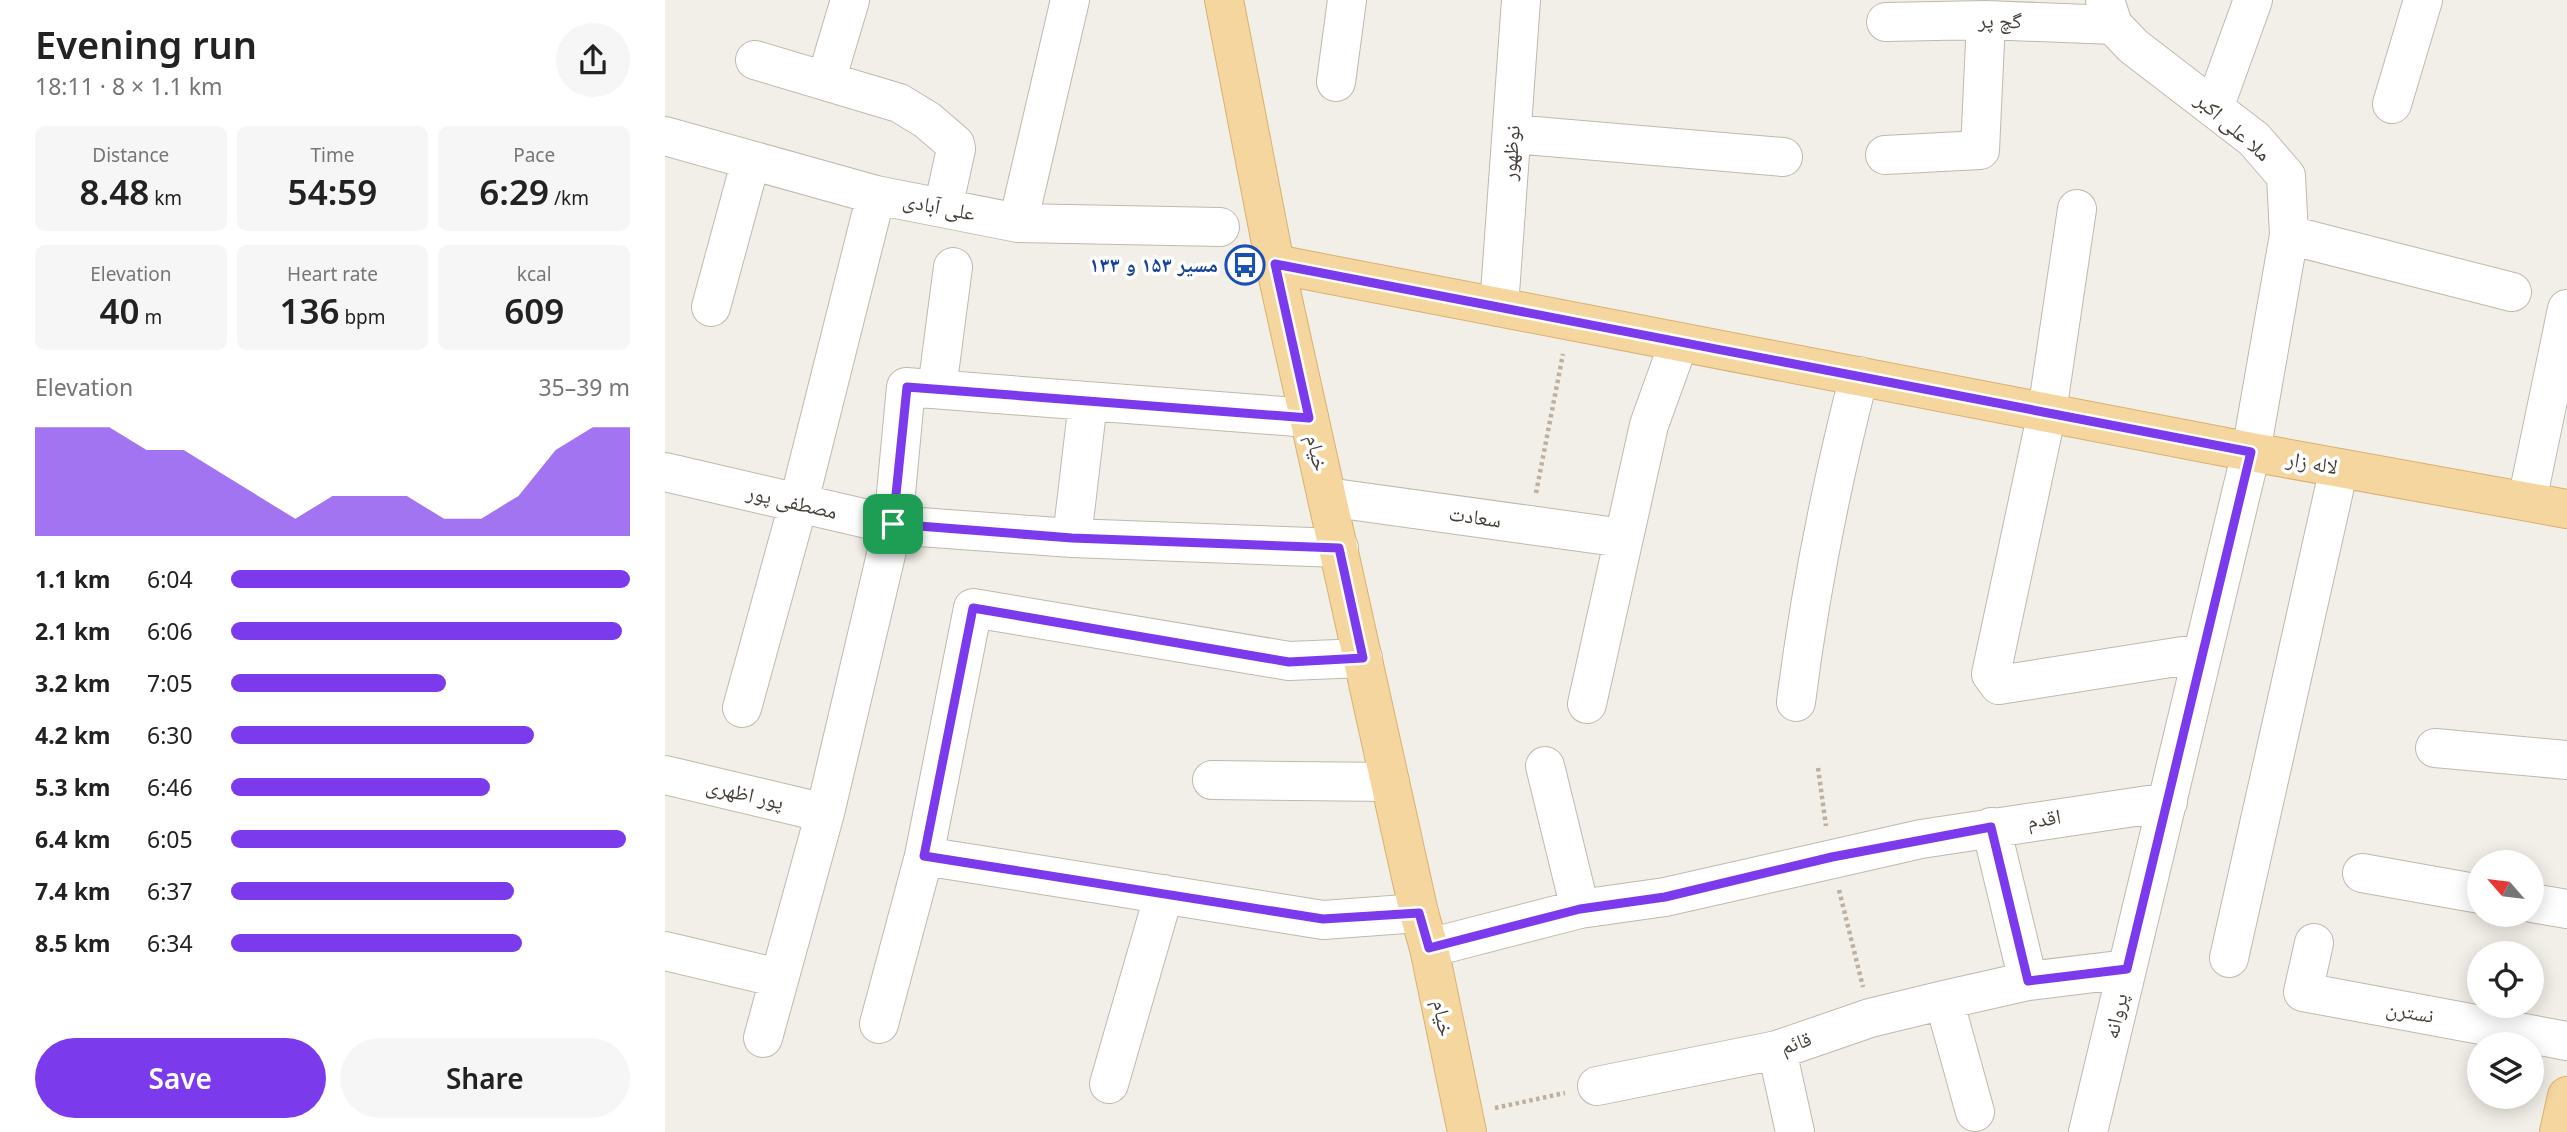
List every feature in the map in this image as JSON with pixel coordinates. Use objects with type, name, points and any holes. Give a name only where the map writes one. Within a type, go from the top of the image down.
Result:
[{"type":"main road","name":"خیام","points":[[1224,0],[1275,264],[1465,1124]]},
{"type":"main road","name":"لاله زار","points":[[1275,264],[2251,452],[2567,509]]},
{"type":"main road","points":[[2559,1132],[2567,1096]]},
{"type":"street","points":[[826,81],[850,0]]},
{"type":"street","points":[[1018,223],[1070,0]]},
{"type":"street","points":[[1336,82],[1347,0]]},
{"type":"street","name":"نوظهور","points":[[1499,307],[1521,0]]},
{"type":"street","points":[[2214,108],[2253,0]]},
{"type":"street","points":[[2392,104],[2423,0]]},
{"type":"street","name":"ملا علی اکبر","points":[[2109,12],[2133,46],[2254,139],[2286,176],[2288,235],[2251,452]]},
{"type":"street","name":"گچ پر","points":[[1886,22],[1986,20],[2109,12]]},
{"type":"street","points":[[1885,155],[1980,150],[1986,20]]},
{"type":"street","points":[[755,60],[899,103],[927,120],[955,144],[956,149],[943,208]]},
{"type":"street","points":[[1512,134],[1783,157]]},
{"type":"street","name":"علی آبادی","points":[[665,136],[876,195],[1018,223],[1220,227]]},
{"type":"street","points":[[711,307],[751,160]]},
{"type":"street","points":[[742,708],[798,505],[876,195]]},
{"type":"street","points":[[2077,209],[2047,412],[1991,674],[1999,685],[2202,653]]},
{"type":"street","points":[[2288,235],[2512,292]]},
{"type":"street","points":[[937,389],[953,267]]},
{"type":"street","points":[[2527,501],[2567,309]]},
{"type":"street","points":[[1587,704],[1649,425],[1679,342]]},
{"type":"street","points":[[1796,702],[1808,605],[1829,493],[1859,376]]},
{"type":"street","points":[[763,1038],[825,813],[893,524],[907,387],[1309,418]]},
{"type":"street","points":[[1072,538],[1088,402]]},
{"type":"street","name":"پروانه","points":[[2088,1132],[2251,452]]},
{"type":"street","points":[[2229,958],[2339,468]]},
{"type":"street","name":"مصطفی پور","points":[[665,472],[798,505],[893,524],[1072,538],[1339,548]]},
{"type":"street","name":"سعادت","points":[[1327,497],[1623,538]]},
{"type":"street","points":[[879,1024],[924,856],[973,608],[1289,662],[1363,658]]},
{"type":"street","points":[[2435,748],[2567,760]]},
{"type":"street","points":[[1545,766],[1580,909]]},
{"type":"street","name":"پور اظهری","points":[[665,775],[825,813]]},
{"type":"street","points":[[1212,780],[1390,782]]},
{"type":"street","name":"اقدم","points":[[924,856],[1323,919],[1424,930],[1665,897],[1832,857],[1991,827],[2168,802]]},
{"type":"street","points":[[1991,827],[2028,981]]},
{"type":"street","points":[[2362,873],[2467,892]]},
{"type":"street","points":[[1109,1084],[1164,894]]},
{"type":"street","points":[[2545,905],[2567,909]]},
{"type":"street","name":"نسترن","points":[[2314,943],[2303,992],[2567,1041]]},
{"type":"street","points":[[665,951],[779,978]]},
{"type":"street","name":"قائم","points":[[1597,1086],[1777,1050],[1870,1018],[2028,981],[2127,969]]},
{"type":"street","points":[[1944,1000],[1975,1112]]},
{"type":"street","points":[[1777,1050],[1795,1132]]},
{"type":"path","points":[[1530,525],[1570,321]]},
{"type":"path","points":[[1465,1124],[1597,1086]]},
{"type":"place","name":"مسیر ۱۵۳ و ۱۳۳","points":[[1245,265]]},
{"type":"route","points":[[1275,264],[2251,452],[2127,969],[2028,981],[1991,827],[1832,857],[1665,897],[1580,909],[1562,916],[1429,948],[1419,913],[1323,919],[924,856],[973,608],[1289,662],[1363,658],[1339,548],[1072,538],[893,524],[907,387],[1309,418],[1275,264]]}]
